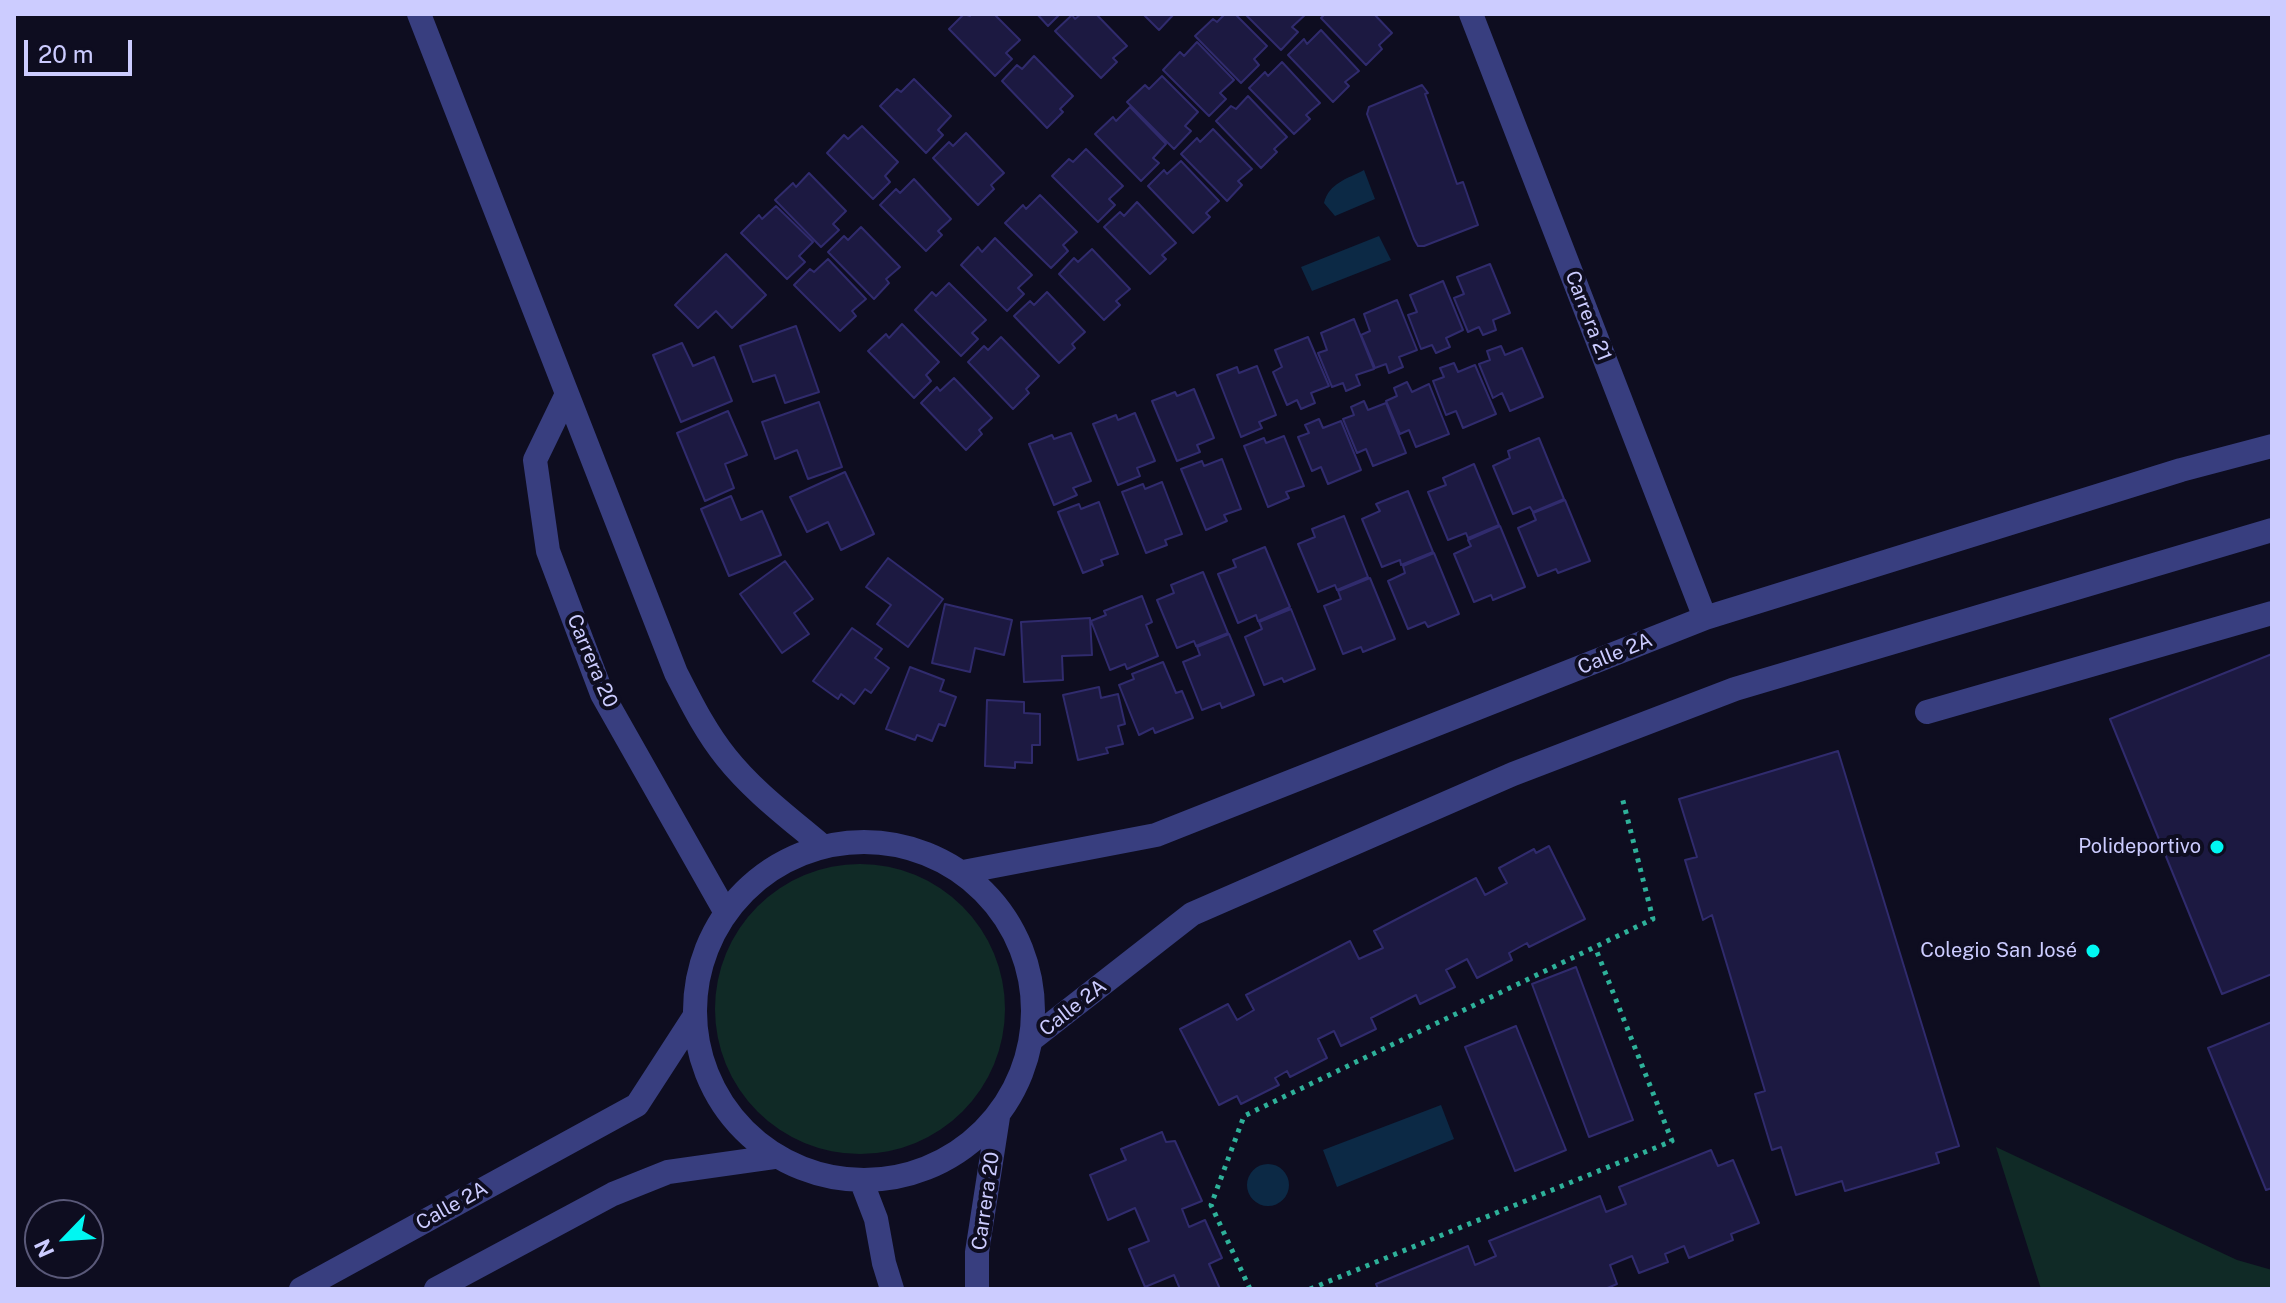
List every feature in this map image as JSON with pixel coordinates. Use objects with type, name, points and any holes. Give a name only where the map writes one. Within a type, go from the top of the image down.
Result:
[{"type":"street","points":[[419,14],[676,673],[705,729],[727,759],[755,789],[821,845]]},
{"type":"street","name":"Carrera 21","points":[[1471,14],[1705,618]]},
{"type":"street","name":"Carrera 20","points":[[567,394],[535,460],[548,551],[602,694],[725,911]]},
{"type":"street","name":"Calle 2A","points":[[963,872],[1156,835],[1705,618],[2181,470],[2272,446]]},
{"type":"street","name":"Calle 2A","points":[[1032,1039],[1192,914],[1513,774],[1735,689],[2272,530]]},
{"type":"street","points":[[1927,712],[2272,613]]},
{"type":"street","points":[[871,840],[919,850],[963,872],[997,905],[1021,946],[1033,992],[1032,1039],[1014,1092],[981,1137],[935,1168],[881,1182],[825,1178],[774,1157],[732,1120],[704,1071],[694,1017],[701,961],[725,911],[768,870],[821,845],[871,840]]},
{"type":"street","name":"Calle 2A","points":[[301,1289],[637,1105],[694,1017]]},
{"type":"street","name":"Carrera 20","points":[[977,1289],[977,1252],[999,1113]]},
{"type":"street","points":[[436,1289],[613,1194],[668,1172],[774,1157]]},
{"type":"street","points":[[861,1180],[876,1219],[892,1289]]},
{"type":"path","points":[[1250,1289],[1211,1205],[1244,1116],[1653,919],[1622,797]]},
{"type":"path","points":[[1310,1289],[1672,1141],[1595,947]]},
{"type":"green space","points":[[860,864],[902,870],[928,881],[952,897],[972,917],[981,928],[999,967],[1005,1009],[999,1051],[988,1077],[972,1101],[952,1121],[941,1130],[902,1148],[860,1154],[818,1148],[792,1137],[768,1121],[748,1101],[739,1090],[721,1051],[715,1009],[721,967],[732,941],[748,917],[768,897],[779,888],[818,870]]},
{"type":"green space","points":[[1996,1147],[2237,1260],[2272,1270],[2272,1289],[2041,1289]]},
{"type":"water","points":[[1364,170],[1375,199],[1335,216],[1324,203],[1326,196],[1340,182]]},
{"type":"water","points":[[1379,236],[1391,260],[1312,291],[1301,267]]},
{"type":"water","points":[[1441,1105],[1454,1139],[1337,1187],[1323,1150]]},
{"type":"water","points":[[1268,1164],[1283,1170],[1289,1185],[1283,1200],[1268,1206],[1253,1200],[1247,1185],[1253,1170]]},
{"type":"building","points":[[964,14],[994,14],[1020,40],[1006,53],[1012,59],[995,76],[949,29]]},
{"type":"building","points":[[1037,14],[1060,14],[1048,26]]},
{"type":"building","points":[[1081,14],[1096,14],[1127,46],[1113,58],[1117,62],[1101,78],[1055,31],[1072,15],[1075,19]]},
{"type":"building","points":[[1143,14],[1174,14],[1159,30]]},
{"type":"building","points":[[1225,14],[1235,14],[1267,46],[1254,59],[1259,65],[1241,83],[1195,36],[1213,19],[1217,22]]},
{"type":"building","points":[[1245,14],[1306,14],[1292,27],[1298,32],[1281,50]]},
{"type":"building","points":[[1325,14],[1374,14],[1392,33],[1379,45],[1382,49],[1366,65],[1321,18]]},
{"type":"building","points":[[1321,30],[1359,71],[1345,82],[1349,86],[1333,102],[1288,55],[1304,39],[1307,44]]},
{"type":"building","points":[[1197,42],[1234,80],[1220,93],[1226,99],[1209,116],[1163,70],[1180,52],[1184,56]]},
{"type":"building","points":[[1034,56],[1073,96],[1047,128],[1002,81],[1017,65],[1022,69]]},
{"type":"building","points":[[1282,62],[1320,103],[1306,115],[1310,119],[1294,134],[1249,88],[1265,72],[1268,76]]},
{"type":"building","points":[[1162,76],[1198,112],[1185,126],[1191,131],[1174,149],[1127,102],[1145,85],[1149,89]]},
{"type":"building","points":[[914,79],[951,116],[938,130],[943,135],[926,153],[880,106],[897,89],[901,92]]},
{"type":"building","points":[[1422,85],[1428,93],[1425,94],[1457,184],[1463,182],[1478,225],[1418,246],[1367,114],[1369,107]]},
{"type":"building","points":[[1248,96],[1287,137],[1261,168],[1216,121],[1231,106],[1236,109]]},
{"type":"building","points":[[1130,107],[1166,144],[1153,158],[1159,163],[1141,181],[1095,134],[1113,117],[1116,121]]},
{"type":"building","points":[[862,126],[898,162],[885,176],[890,182],[873,199],[827,153],[844,135],[848,139]]},
{"type":"building","points":[[1213,129],[1252,169],[1238,181],[1242,185],[1227,201],[1181,154],[1197,138],[1200,142]]},
{"type":"building","points":[[966,133],[1004,173],[991,185],[994,189],[978,205],[933,158],[949,142],[953,146]]},
{"type":"building","points":[[1086,149],[1123,186],[1109,199],[1115,205],[1098,222],[1052,176],[1069,159],[1073,162]]},
{"type":"building","points":[[1181,161],[1219,201],[1206,213],[1210,217],[1193,233],[1148,186],[1164,170],[1167,174]]},
{"type":"building","points":[[809,173],[846,211],[833,224],[839,230],[821,247],[775,200],[793,183],[796,187]]},
{"type":"building","points":[[914,179],[951,219],[938,231],[942,235],[926,251],[880,205],[896,189],[900,193]]},
{"type":"building","points":[[1040,195],[1077,232],[1063,245],[1068,251],[1051,268],[1005,223],[1023,205],[1026,209]]},
{"type":"building","points":[[1137,202],[1176,243],[1162,255],[1166,259],[1150,274],[1104,227],[1120,212],[1124,216]]},
{"type":"building","points":[[776,206],[813,242],[799,256],[805,262],[787,279],[741,233],[759,215],[762,219]]},
{"type":"building","points":[[861,227],[900,267],[886,279],[889,283],[874,299],[828,252],[844,236],[848,240]]},
{"type":"building","points":[[995,238],[1032,275],[1018,288],[1024,294],[1007,311],[961,265],[978,247],[982,252]]},
{"type":"building","points":[[1092,249],[1130,289],[1116,301],[1120,305],[1104,320],[1059,274],[1074,258],[1078,262]]},
{"type":"building","points":[[726,254],[766,295],[732,328],[716,311],[698,328],[675,305]]},
{"type":"building","points":[[828,259],[866,299],[852,311],[856,316],[840,331],[794,285],[810,269],[814,272]]},
{"type":"building","points":[[1490,264],[1510,313],[1493,320],[1496,330],[1483,335],[1479,327],[1468,332],[1454,298],[1464,294],[1457,277]]},
{"type":"building","points":[[1443,281],[1463,330],[1446,338],[1450,347],[1436,353],[1432,345],[1421,349],[1408,315],[1417,312],[1410,295]]},
{"type":"building","points":[[949,283],[986,320],[972,333],[978,339],[961,356],[915,310],[932,292],[936,296]]},
{"type":"building","points":[[1047,292],[1085,332],[1072,344],[1075,348],[1059,363],[1014,316],[1030,301],[1034,305]]},
{"type":"building","points":[[1397,300],[1417,350],[1399,357],[1403,367],[1389,373],[1386,364],[1375,368],[1361,335],[1370,331],[1364,314]]},
{"type":"building","points":[[1354,319],[1374,369],[1356,375],[1360,385],[1346,391],[1343,383],[1332,387],[1318,353],[1327,350],[1321,333]]},
{"type":"building","points":[[902,324],[939,362],[926,375],[931,381],[914,398],[868,351],[886,334],[889,338]]},
{"type":"building","points":[[796,326],[819,392],[785,403],[775,375],[753,382],[740,346]]},
{"type":"building","points":[[1001,337],[1039,376],[1026,389],[1029,393],[1013,409],[968,362],[984,346],[988,350]]},
{"type":"building","points":[[1308,337],[1329,386],[1311,393],[1315,403],[1301,409],[1297,400],[1287,405],[1273,372],[1282,367],[1275,350]]},
{"type":"building","points":[[682,343],[693,366],[714,357],[732,401],[681,422],[653,355]]},
{"type":"building","points":[[1501,346],[1505,355],[1522,348],[1543,397],[1510,411],[1502,393],[1493,398],[1479,364],[1490,360],[1487,351]]},
{"type":"building","points":[[1454,363],[1458,372],[1475,365],[1496,414],[1463,428],[1456,411],[1446,415],[1433,381],[1444,377],[1440,368]]},
{"type":"building","points":[[1257,366],[1276,415],[1259,422],[1262,428],[1241,437],[1217,375],[1237,367],[1239,373]]},
{"type":"building","points":[[954,378],[992,418],[979,430],[982,434],[966,450],[921,403],[937,387],[940,391]]},
{"type":"building","points":[[1407,382],[1412,392],[1429,384],[1449,434],[1416,447],[1409,430],[1400,434],[1386,401],[1397,396],[1394,388]]},
{"type":"building","points":[[1194,389],[1214,438],[1197,445],[1200,452],[1177,461],[1152,401]]},
{"type":"building","points":[[1364,401],[1368,410],[1386,403],[1406,453],[1373,466],[1366,449],[1357,453],[1343,419],[1354,415],[1351,407]]},
{"type":"building","points":[[819,402],[842,467],[808,479],[797,450],[775,459],[762,422]]},
{"type":"building","points":[[728,411],[747,455],[725,464],[734,488],[705,501],[677,433]]},
{"type":"building","points":[[1135,413],[1155,461],[1137,468],[1140,476],[1118,485],[1093,424],[1116,415],[1118,420]]},
{"type":"building","points":[[1319,419],[1323,428],[1341,421],[1361,470],[1328,484],[1321,467],[1312,471],[1298,437],[1309,433],[1305,425]]},
{"type":"building","points":[[1071,433],[1091,481],[1073,488],[1077,495],[1054,505],[1029,444],[1052,435],[1054,439]]},
{"type":"building","points":[[1284,436],[1304,486],[1286,492],[1289,498],[1268,507],[1244,446],[1264,438],[1266,443]]},
{"type":"building","points":[[1539,438],[1564,499],[1533,512],[1530,507],[1513,514],[1493,466],[1510,458],[1508,451]]},
{"type":"building","points":[[1222,459],[1241,509],[1224,515],[1227,521],[1206,530],[1181,469],[1202,461],[1204,466]]},
{"type":"building","points":[[1474,464],[1499,525],[1468,538],[1466,533],[1448,540],[1428,492],[1446,485],[1443,478]]},
{"type":"building","points":[[845,472],[874,534],[841,550],[828,522],[807,532],[790,497]]},
{"type":"building","points":[[1162,482],[1182,534],[1165,540],[1167,545],[1146,553],[1122,492],[1143,484],[1145,489]]},
{"type":"building","points":[[1408,491],[1433,552],[1401,565],[1400,560],[1382,567],[1362,519],[1380,511],[1376,504]]},
{"type":"building","points":[[731,496],[741,520],[762,511],[781,555],[729,576],[701,509]]},
{"type":"building","points":[[1565,500],[1590,561],[1558,573],[1556,569],[1538,576],[1518,528],[1536,520],[1533,513]]},
{"type":"building","points":[[1099,502],[1118,554],[1101,560],[1103,565],[1083,573],[1058,512],[1079,504],[1081,509]]},
{"type":"building","points":[[1344,516],[1368,577],[1337,590],[1335,585],[1318,592],[1298,544],[1315,537],[1312,529]]},
{"type":"building","points":[[1500,526],[1525,587],[1493,600],[1491,595],[1474,602],[1454,554],[1471,546],[1468,540]]},
{"type":"building","points":[[1265,547],[1290,607],[1258,621],[1256,615],[1238,623],[1218,574],[1236,567],[1233,560]]},
{"type":"building","points":[[1434,553],[1459,614],[1428,627],[1425,622],[1408,629],[1388,581],[1405,573],[1403,566]]},
{"type":"building","points":[[888,558],[943,599],[908,647],[877,624],[891,605],[866,587]]},
{"type":"building","points":[[785,561],[813,599],[794,613],[809,634],[782,653],[740,594]]},
{"type":"building","points":[[1203,572],[1228,633],[1196,646],[1194,641],[1177,648],[1157,600],[1174,593],[1171,585]]},
{"type":"building","points":[[1370,578],[1395,639],[1363,652],[1361,647],[1343,654],[1324,606],[1341,599],[1338,591]]},
{"type":"building","points":[[1142,596],[1152,622],[1146,625],[1158,656],[1127,669],[1125,664],[1110,670],[1091,621],[1106,615],[1104,611]]},
{"type":"building","points":[[945,604],[1012,620],[1004,655],[975,648],[970,672],[932,663]]},
{"type":"building","points":[[1291,609],[1315,669],[1284,682],[1282,678],[1264,685],[1245,637],[1262,629],[1259,622]]},
{"type":"building","points":[[1090,618],[1092,655],[1062,656],[1063,680],[1024,682],[1021,622]]},
{"type":"building","points":[[852,628],[882,649],[875,658],[889,668],[871,693],[865,689],[854,704],[841,694],[838,699],[813,681]]},
{"type":"building","points":[[1229,634],[1254,695],[1222,708],[1220,703],[1202,710],[1183,662],[1200,655],[1197,647]]},
{"type":"building","name":"Polideportivo","points":[[2272,654],[2272,974],[2222,994],[2110,719]]},
{"type":"building","points":[[1163,662],[1176,693],[1182,691],[1193,718],[1155,733],[1153,728],[1139,735],[1119,685],[1134,679],[1132,674]]},
{"type":"building","points":[[910,667],[944,680],[940,691],[956,697],[945,726],[939,724],[932,741],[917,735],[915,740],[886,729]]},
{"type":"building","points":[[1099,687],[1101,698],[1118,694],[1125,724],[1118,726],[1123,744],[1106,748],[1108,753],[1078,760],[1063,695]]},
{"type":"building","points":[[987,700],[1024,702],[1024,713],[1040,714],[1040,745],[1032,745],[1032,763],[1015,762],[1015,768],[985,766]]},
{"type":"building","points":[[1838,751],[1959,1146],[1936,1153],[1939,1163],[1845,1191],[1842,1181],[1796,1195],[1781,1147],[1772,1150],[1755,1094],[1765,1091],[1712,915],[1703,920],[1685,860],[1697,857],[1679,799]]},
{"type":"building","points":[[1549,846],[1585,919],[1529,947],[1527,943],[1509,953],[1512,960],[1477,978],[1467,959],[1446,970],[1455,987],[1420,1004],[1416,995],[1371,1018],[1376,1029],[1341,1046],[1334,1031],[1318,1039],[1327,1058],[1290,1077],[1287,1071],[1275,1078],[1279,1085],[1241,1104],[1237,1096],[1219,1105],[1180,1029],[1228,1004],[1237,1020],[1254,1010],[1246,995],[1350,941],[1359,959],[1383,948],[1374,931],[1476,878],[1485,895],[1507,883],[1499,868],[1534,849],[1536,853]]},
{"type":"building","points":[[1576,967],[1633,1120],[1589,1137],[1532,984]]},
{"type":"building","points":[[2272,1022],[2272,1188],[2266,1190],[2208,1048]]},
{"type":"building","points":[[1516,1026],[1566,1150],[1515,1171],[1465,1047]]},
{"type":"building","points":[[1162,1132],[1166,1142],[1175,1141],[1202,1201],[1182,1209],[1189,1227],[1205,1220],[1222,1258],[1209,1264],[1220,1289],[1180,1289],[1174,1275],[1145,1287],[1129,1249],[1149,1241],[1135,1208],[1108,1220],[1090,1175],[1126,1160],[1121,1149]]},
{"type":"building","points":[[1711,1150],[1718,1166],[1733,1160],[1759,1223],[1731,1234],[1733,1240],[1689,1258],[1684,1246],[1665,1254],[1668,1262],[1639,1273],[1632,1256],[1610,1265],[1617,1284],[1605,1289],[1378,1289],[1376,1284],[1468,1246],[1475,1265],[1496,1256],[1489,1241],[1600,1196],[1606,1212],[1626,1204],[1619,1187]]},
{"type":"place","name":"Polideportivo","points":[[2217,847]]},
{"type":"place","name":"Colegio San José","points":[[2093,951]]}]
